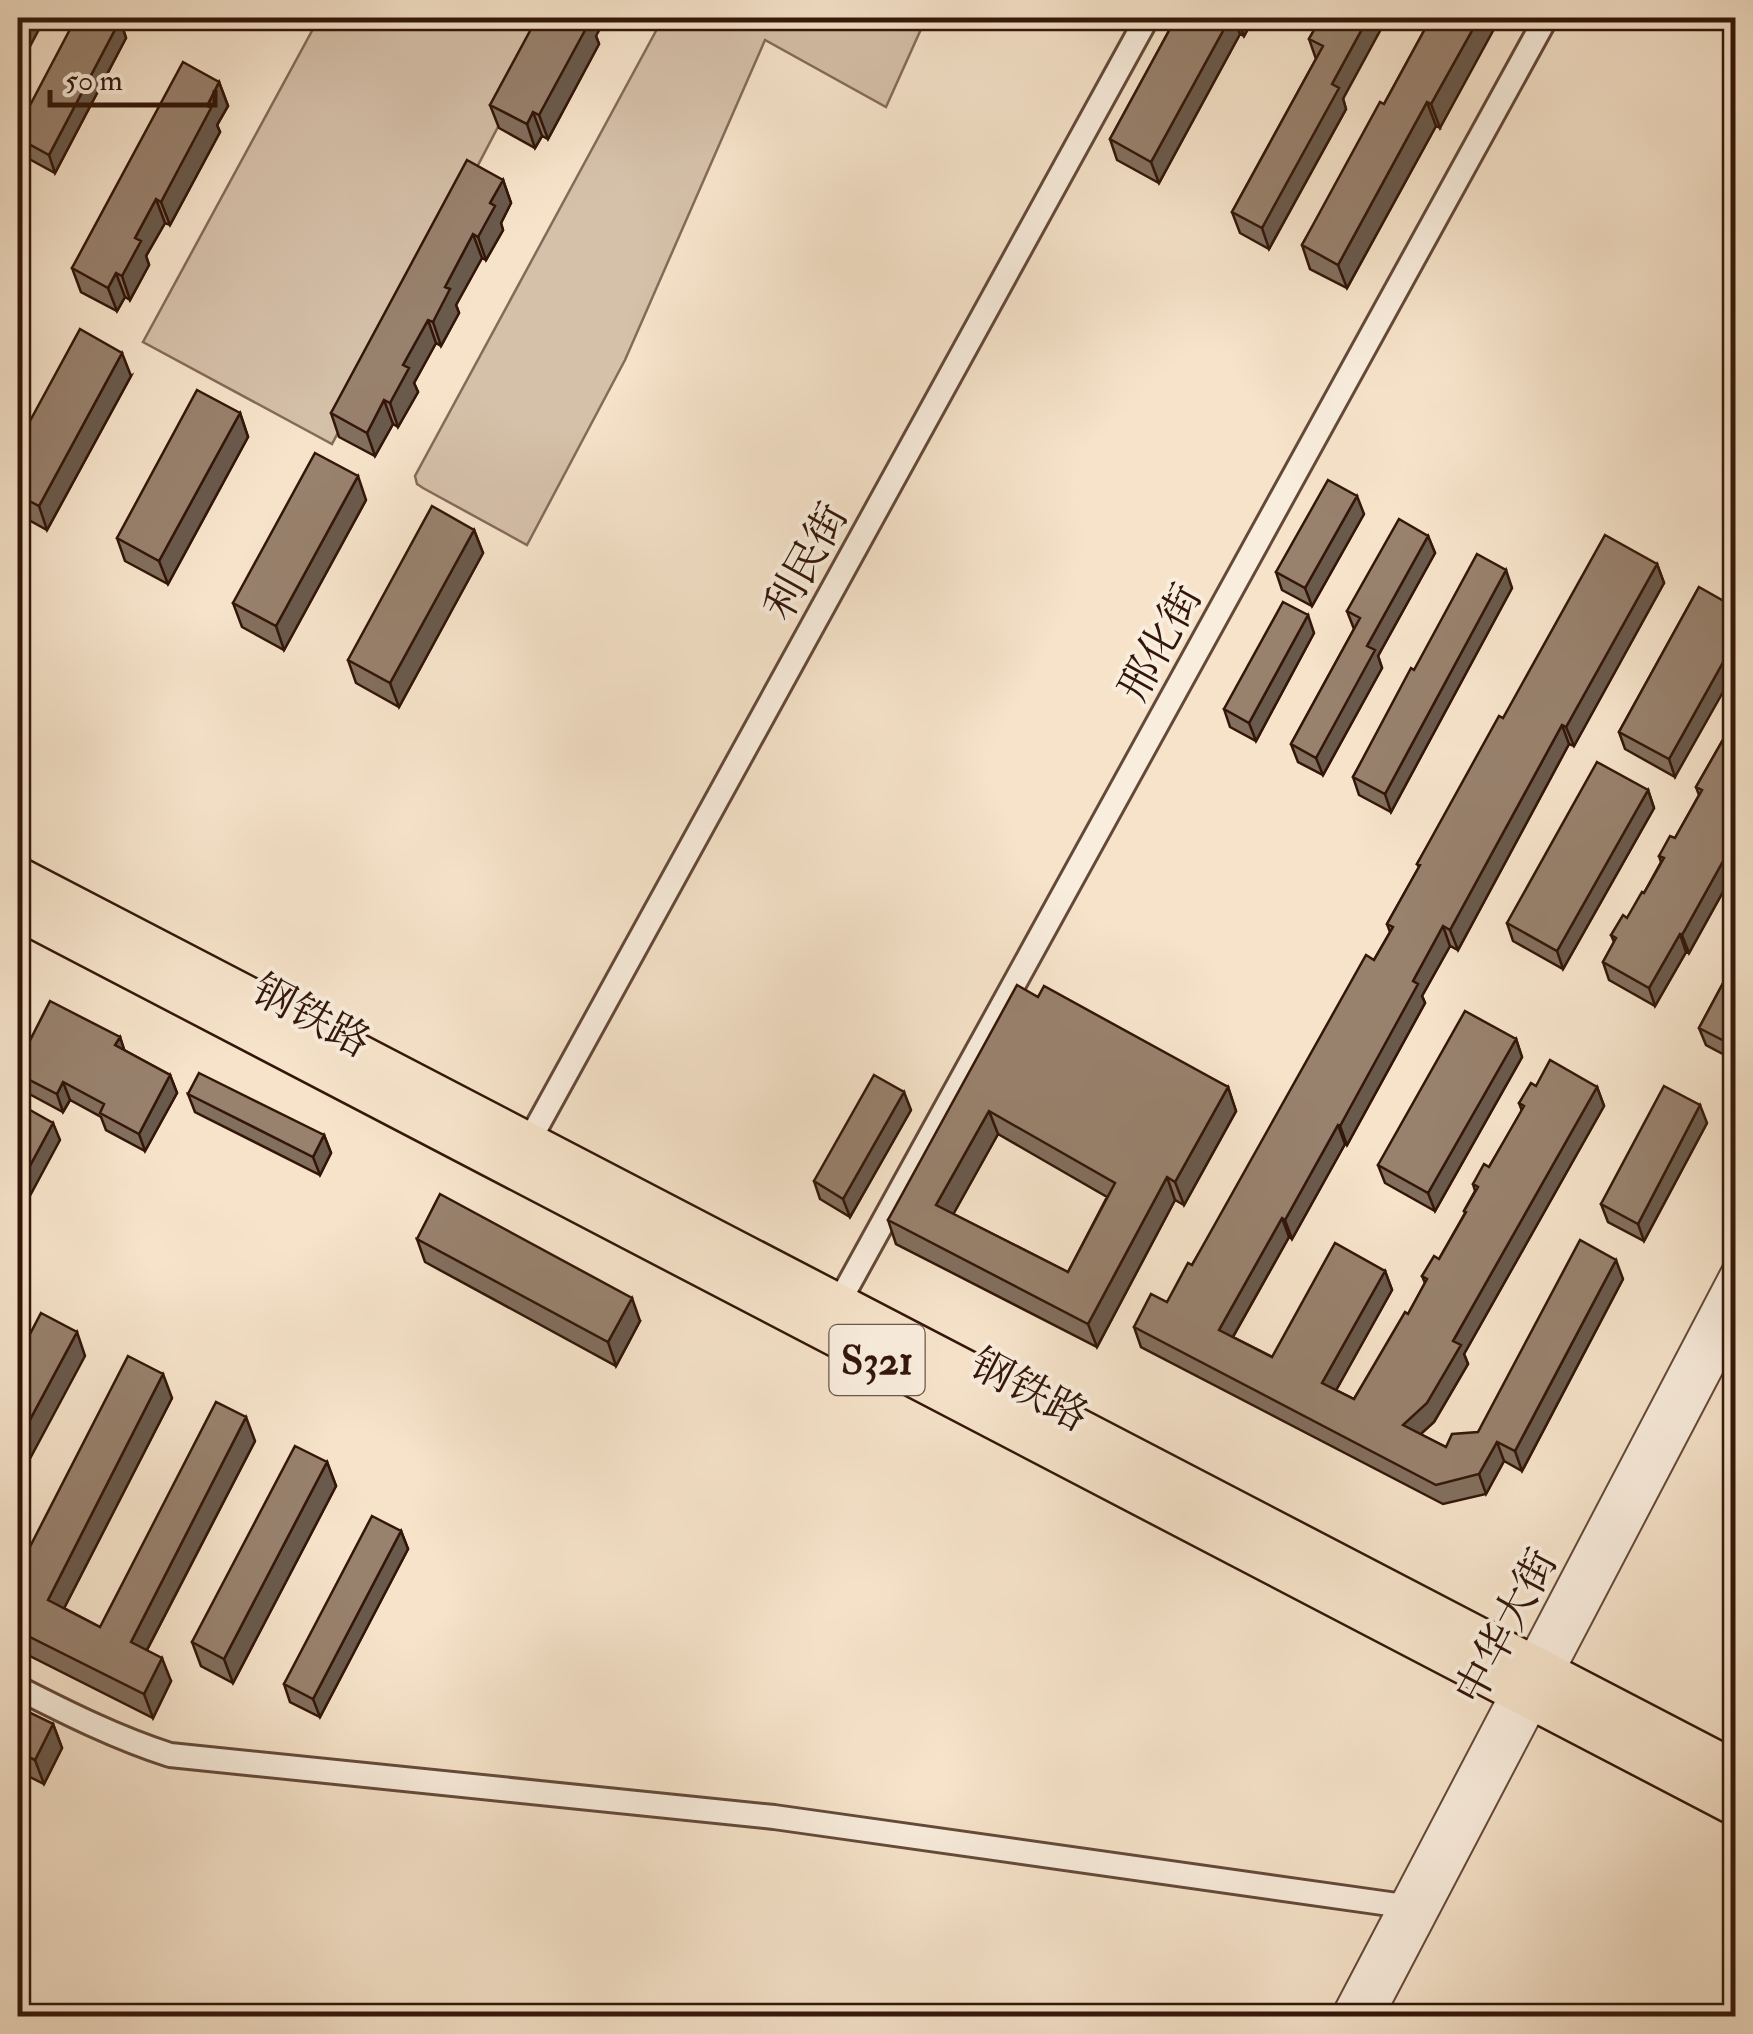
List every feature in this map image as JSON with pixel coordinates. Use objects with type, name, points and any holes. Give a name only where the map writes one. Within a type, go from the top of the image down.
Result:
[{"type":"main road","name":"钢铁路","points":[[18,875],[839,1302],[1532,1682],[1736,1808]]},
{"type":"main road","name":"钢铁路","points":[[18,912],[1532,1682],[1736,1769]]},
{"type":"street","name":"利民街","points":[[529,1141],[1147,18]]},
{"type":"street","name":"邢化街","points":[[839,1302],[1546,18]]},
{"type":"street","name":"中华大街","points":[[1369,2016],[1736,1272]]},
{"type":"street","name":"中华大街","points":[[1346,2016],[1736,1316]]},
{"type":"street","points":[[18,1688],[141,1746],[170,1755],[774,1818],[1404,1906]]},
{"type":"shaded area","points":[[319,18],[555,18],[332,444],[143,342]]},
{"type":"shaded area","points":[[663,18],[926,18],[886,107],[765,40],[625,360],[527,545],[423,488],[415,476]]},
{"type":"building","points":[[18,18],[29,18],[18,39]]},
{"type":"building","points":[[76,18],[120,20],[49,155],[18,138],[18,128]]},
{"type":"building","points":[[537,18],[590,21],[539,115],[533,112],[527,124],[490,105]]},
{"type":"building","points":[[1176,18],[1230,18],[1151,162],[1110,139]]},
{"type":"building","points":[[1321,18],[1368,18],[1332,84],[1339,88],[1262,228],[1232,212],[1323,46],[1309,39]]},
{"type":"building","points":[[1431,18],[1479,18],[1431,104],[1427,102],[1338,265],[1302,245]]},
{"type":"building","points":[[183,62],[219,82],[207,106],[211,108],[161,202],[156,199],[135,238],[141,241],[122,276],[116,273],[108,288],[72,268]]},
{"type":"building","points":[[467,160],[503,180],[490,203],[495,206],[478,237],[473,234],[445,287],[450,289],[433,322],[428,320],[403,365],[409,368],[390,403],[384,400],[367,433],[331,413]]},
{"type":"building","points":[[80,329],[122,353],[39,506],[18,495],[18,443]]},
{"type":"building","points":[[197,390],[240,413],[159,561],[117,538]]},
{"type":"building","points":[[315,453],[358,476],[276,626],[233,603]]},
{"type":"building","points":[[1328,480],[1357,496],[1305,588],[1276,572]]},
{"type":"building","points":[[432,506],[474,530],[390,683],[348,660]]},
{"type":"building","points":[[1399,519],[1428,536],[1367,646],[1375,650],[1316,758],[1291,744],[1360,618],[1347,611]]},
{"type":"building","points":[[1605,535],[1657,564],[1566,727],[1562,725],[1450,930],[1443,926],[1413,981],[1418,984],[1340,1126],[1219,1330],[1272,1357],[1335,1243],[1385,1271],[1322,1383],[1354,1399],[1405,1312],[1408,1314],[1427,1279],[1422,1276],[1434,1256],[1439,1259],[1466,1212],[1478,1187],[1473,1184],[1484,1164],[1489,1167],[1504,1141],[1524,1106],[1519,1103],[1531,1083],[1536,1086],[1550,1060],[1597,1087],[1453,1341],[1461,1345],[1427,1403],[1403,1425],[1446,1447],[1452,1434],[1478,1432],[1580,1240],[1616,1260],[1515,1451],[1497,1442],[1479,1474],[1436,1485],[1134,1327],[1151,1294],[1167,1302],[1188,1263],[1192,1265],[1366,955],[1374,960],[1393,927],[1387,924],[1420,865],[1417,864]]},
{"type":"building","points":[[1477,554],[1506,570],[1385,794],[1353,777]]},
{"type":"building","points":[[1699,587],[1736,608],[1736,639],[1669,759],[1619,732]]},
{"type":"building","points":[[1283,602],[1308,615],[1249,723],[1224,709]]},
{"type":"building","points":[[1736,717],[1736,845],[1727,854],[1649,988],[1603,962],[1616,938],[1611,935],[1644,893],[1664,858],[1659,856],[1670,836],[1675,838],[1702,790],[1696,787]]},
{"type":"building","points":[[1597,762],[1648,790],[1557,951],[1507,923]]},
{"type":"building","points":[[1736,959],[1736,1047],[1699,1028]]},
{"type":"building","points":[[1017,985],[1038,997],[1044,986],[1228,1087],[1175,1182],[1167,1177],[1088,1324],[888,1220]],"holes":[[[989,1111],[1115,1183],[1068,1272],[936,1205]]]},
{"type":"building","points":[[50,1001],[120,1037],[115,1045],[170,1075],[139,1134],[100,1113],[104,1104],[63,1082],[57,1094],[18,1074],[18,1064]]},
{"type":"building","points":[[1465,1011],[1516,1039],[1428,1193],[1378,1165]]},
{"type":"building","points":[[199,1073],[324,1135],[313,1157],[188,1094]]},
{"type":"building","points":[[874,1075],[904,1092],[843,1199],[814,1181]]},
{"type":"building","points":[[1664,1086],[1700,1105],[1638,1224],[1601,1204]]},
{"type":"building","points":[[30,1110],[53,1123],[18,1188],[18,1132]]},
{"type":"building","points":[[440,1194],[632,1298],[608,1342],[417,1239]]},
{"type":"building","points":[[41,1313],[77,1332],[18,1442],[18,1357]]},
{"type":"building","points":[[128,1356],[163,1374],[48,1600],[100,1627],[216,1402],[246,1417],[131,1642],[162,1658],[144,1694],[18,1631],[18,1570]]},
{"type":"building","points":[[295,1446],[327,1462],[224,1659],[192,1642]]},
{"type":"building","points":[[372,1516],[401,1531],[313,1699],[284,1684]]},
{"type":"building","points":[[18,1707],[53,1724],[35,1760],[18,1752]]}]
